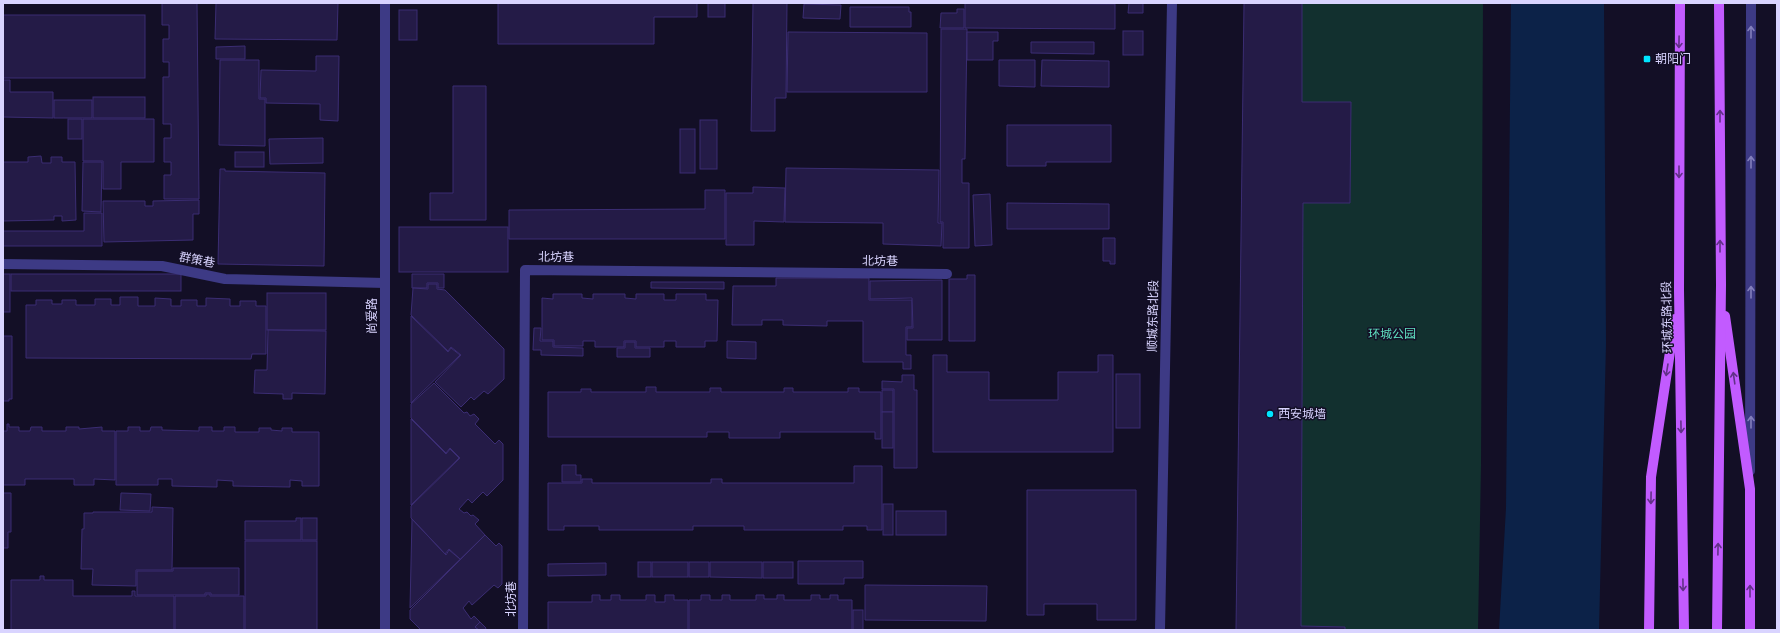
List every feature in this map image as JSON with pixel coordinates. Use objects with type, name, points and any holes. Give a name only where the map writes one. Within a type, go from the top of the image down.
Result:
[{"type":"main road","name":"环城东路北段","points":[[1680,3],[1679,290],[1684,630]]},
{"type":"main road","points":[[1717,630],[1721,285],[1719,3]]},
{"type":"main road","points":[[1721,285],[1750,489],[1750,630]]},
{"type":"main road","points":[[1649,630],[1651,477],[1679,290]]},
{"type":"street","name":"尚爱路","points":[[385,3],[385,630]]},
{"type":"street","name":"顺城东路北段","points":[[1160,630],[1172,3]]},
{"type":"street","points":[[1750,489],[1751,3]]},
{"type":"street","name":"群策巷","points":[[3,264],[162,266],[225,279],[385,283]]},
{"type":"street","name":"北坊巷","points":[[524,630],[525,270],[947,274]]},
{"type":"green space","name":"环城公园","points":[[1302,3],[1483,3],[1481,466],[1478,630],[1345,630],[1345,627],[1301,626],[1303,203],[1350,203],[1351,102],[1302,102]]},
{"type":"water","points":[[1511,3],[1604,3],[1606,343],[1599,630],[1499,630],[1506,508]]},
{"type":"building","points":[[162,3],[197,3],[199,199],[164,199],[164,175],[171,175],[171,162],[164,162],[164,138],[171,138],[171,124],[163,124],[163,77],[169,77],[169,62],[163,62],[163,39],[169,39],[169,25],[162,25]]},
{"type":"building","points":[[216,3],[338,3],[337,40],[215,39]]},
{"type":"building","points":[[498,3],[697,3],[697,17],[654,17],[654,44],[498,44]]},
{"type":"building","points":[[708,3],[725,3],[725,17],[708,17]]},
{"type":"building","points":[[753,3],[787,3],[786,98],[775,98],[775,131],[751,131]]},
{"type":"building","points":[[965,3],[1115,4],[1115,29],[965,28]]},
{"type":"building","points":[[1129,3],[1143,3],[1143,13],[1128,13]]},
{"type":"building","name":"西安城墙","points":[[1244,3],[1302,3],[1302,102],[1351,102],[1350,203],[1303,203],[1301,626],[1345,627],[1345,630],[1236,630]]},
{"type":"building","points":[[804,4],[841,5],[840,19],[803,18]]},
{"type":"building","points":[[850,7],[909,7],[909,12],[911,12],[911,27],[850,27]]},
{"type":"building","points":[[957,9],[964,9],[964,28],[940,28],[941,13],[957,13]]},
{"type":"building","points":[[399,10],[417,10],[417,40],[399,40]]},
{"type":"building","points":[[3,15],[145,15],[145,78],[3,78]]},
{"type":"building","points":[[941,29],[967,29],[965,159],[962,159],[962,183],[969,183],[969,248],[943,248],[943,222],[940,222]]},
{"type":"building","points":[[1123,31],[1143,31],[1143,55],[1123,55]]},
{"type":"building","points":[[788,32],[927,33],[927,92],[787,92]]},
{"type":"building","points":[[967,32],[998,32],[998,41],[993,41],[993,60],[967,60]]},
{"type":"building","points":[[1031,42],[1094,42],[1094,54],[1031,53]]},
{"type":"building","points":[[245,46],[245,59],[216,59],[216,47]]},
{"type":"building","points":[[316,56],[339,56],[338,121],[320,120],[320,104],[266,103],[266,98],[260,98],[261,70],[316,71]]},
{"type":"building","points":[[220,60],[259,60],[259,99],[265,99],[265,146],[219,145]]},
{"type":"building","points":[[999,60],[1035,60],[1035,87],[999,86]]},
{"type":"building","points":[[1042,60],[1109,61],[1109,87],[1041,86]]},
{"type":"building","points":[[3,80],[10,80],[10,92],[53,92],[53,118],[3,117]]},
{"type":"building","points":[[453,86],[486,86],[486,220],[430,220],[430,193],[453,193]]},
{"type":"building","points":[[93,97],[145,97],[145,118],[93,118]]},
{"type":"building","points":[[54,100],[92,100],[92,118],[54,118]]},
{"type":"building","points":[[68,119],[82,119],[82,139],[68,139]]},
{"type":"building","points":[[83,119],[154,119],[154,162],[121,162],[121,189],[103,189],[103,161],[83,161]]},
{"type":"building","points":[[700,120],[717,120],[717,169],[700,169]]},
{"type":"building","points":[[1007,125],[1111,125],[1111,162],[1046,162],[1046,166],[1007,166]]},
{"type":"building","points":[[680,129],[695,129],[695,173],[680,173]]},
{"type":"building","points":[[323,138],[323,163],[270,164],[269,139]]},
{"type":"building","points":[[235,152],[264,152],[264,167],[235,167]]},
{"type":"building","points":[[41,156],[42,163],[51,163],[51,157],[62,157],[62,162],[75,162],[76,220],[62,221],[62,216],[54,216],[54,220],[3,221],[3,162],[28,162],[28,157]]},
{"type":"building","points":[[83,162],[102,162],[101,212],[82,211]]},
{"type":"building","points":[[786,168],[939,170],[938,223],[942,223],[941,246],[883,244],[883,223],[785,222]]},
{"type":"building","points":[[220,169],[225,169],[225,171],[325,173],[324,266],[218,264]]},
{"type":"building","points":[[753,187],[785,188],[784,222],[754,221],[754,245],[726,245],[726,193],[753,193]]},
{"type":"building","points":[[705,190],[725,190],[725,239],[509,239],[509,210],[705,209]]},
{"type":"building","points":[[990,194],[992,245],[975,246],[973,195]]},
{"type":"building","points":[[199,200],[199,214],[193,214],[193,240],[104,242],[103,201],[145,201],[145,206],[153,206],[153,201]]},
{"type":"building","points":[[1007,203],[1109,204],[1109,229],[1007,229]]},
{"type":"building","points":[[84,213],[102,213],[102,246],[3,246],[3,231],[84,231]]},
{"type":"building","points":[[399,227],[508,227],[508,272],[399,272]]},
{"type":"building","points":[[1103,238],[1115,238],[1115,264],[1110,264],[1110,261],[1103,261]]},
{"type":"building","points":[[3,274],[10,274],[10,312],[3,312]]},
{"type":"building","points":[[11,274],[181,274],[181,291],[11,291]]},
{"type":"building","points":[[412,274],[444,274],[444,288],[438,288],[438,283],[427,283],[427,288],[412,288]]},
{"type":"building","points":[[967,275],[975,275],[975,341],[949,341],[949,279],[967,279]]},
{"type":"building","points":[[776,278],[869,278],[869,300],[912,300],[912,327],[906,327],[906,355],[911,355],[911,369],[903,369],[903,362],[863,362],[863,321],[827,321],[827,326],[783,325],[783,320],[762,320],[762,325],[732,325],[733,286],[776,286]]},
{"type":"building","points":[[942,280],[942,340],[907,340],[907,328],[913,328],[912,298],[870,299],[870,281]]},
{"type":"building","points":[[651,282],[724,282],[724,289],[651,288]]},
{"type":"building","points":[[428,284],[437,284],[437,289],[445,290],[504,349],[504,379],[488,394],[484,391],[474,400],[471,397],[461,407],[435,382],[461,355],[451,347],[448,351],[411,315],[413,288],[428,289]]},
{"type":"building","points":[[267,293],[326,293],[326,330],[267,330]]},
{"type":"building","points":[[553,294],[582,294],[582,298],[593,299],[593,294],[625,294],[625,298],[636,299],[636,294],[664,294],[664,300],[676,300],[676,294],[706,294],[706,300],[718,300],[717,341],[705,341],[705,347],[676,347],[676,341],[664,341],[664,347],[636,347],[636,341],[624,341],[624,347],[595,347],[595,341],[583,341],[583,346],[554,346],[554,340],[542,340],[542,298],[553,299]]},
{"type":"building","points":[[120,297],[138,297],[138,306],[155,306],[155,298],[171,299],[171,306],[181,306],[181,300],[197,300],[197,306],[206,306],[206,298],[230,299],[230,306],[240,306],[240,301],[256,301],[256,306],[266,306],[266,354],[252,354],[251,359],[26,358],[26,305],[36,305],[36,300],[52,300],[52,304],[62,304],[62,300],[76,300],[76,305],[95,305],[95,299],[111,299],[111,305],[120,305]]},
{"type":"building","points":[[411,316],[448,352],[451,348],[460,355],[411,403]]},
{"type":"building","points":[[534,328],[541,328],[540,341],[553,341],[553,347],[583,348],[583,356],[541,355],[541,350],[533,350]]},
{"type":"building","points":[[268,330],[326,331],[325,394],[292,393],[292,399],[283,399],[283,394],[254,393],[255,370],[267,370]]},
{"type":"building","points":[[3,336],[12,336],[12,399],[9,399],[9,401],[3,401]]},
{"type":"building","points":[[727,341],[756,342],[756,359],[727,358]]},
{"type":"building","points":[[625,342],[635,342],[635,348],[650,348],[650,357],[617,357],[617,348],[625,348]]},
{"type":"building","points":[[933,355],[947,355],[947,372],[989,372],[989,400],[1058,400],[1058,372],[1098,372],[1098,355],[1113,355],[1113,452],[933,452]]},
{"type":"building","points":[[1116,374],[1140,374],[1140,428],[1116,428]]},
{"type":"building","points":[[902,375],[914,375],[914,390],[917,390],[917,468],[894,468],[894,389],[882,389],[882,381],[902,382]]},
{"type":"building","points":[[434,383],[464,413],[467,412],[470,416],[474,414],[479,419],[475,424],[495,444],[499,440],[503,444],[503,480],[487,496],[483,492],[472,503],[468,499],[459,509],[464,513],[467,512],[471,516],[473,515],[479,520],[475,524],[485,535],[410,608],[411,506],[460,458],[450,448],[446,453],[411,418],[411,404]],"holes":[[[449,549],[460,559],[449,550],[446,555],[445,554]]]},
{"type":"building","points":[[646,387],[656,387],[656,392],[710,392],[710,388],[721,388],[721,392],[784,392],[784,388],[793,388],[793,392],[848,392],[848,388],[859,388],[859,392],[881,392],[881,439],[875,439],[875,432],[780,432],[780,438],[729,438],[729,432],[707,432],[707,437],[548,437],[548,392],[581,392],[581,389],[591,389],[591,392],[646,392]]},
{"type":"building","points":[[882,390],[893,390],[893,412],[882,412]]},
{"type":"building","points":[[882,412],[893,412],[893,448],[882,448]]},
{"type":"building","points":[[411,419],[446,454],[450,449],[459,458],[411,505]]},
{"type":"building","points":[[7,424],[9,424],[9,427],[19,427],[19,431],[30,431],[31,427],[42,427],[42,431],[66,431],[66,427],[79,427],[79,429],[102,427],[102,431],[115,431],[115,480],[94,479],[94,485],[74,485],[74,479],[25,479],[25,485],[3,485],[3,431],[7,431]]},
{"type":"building","points":[[128,427],[140,427],[140,431],[150,431],[151,427],[162,427],[162,430],[199,431],[199,427],[212,427],[212,431],[224,431],[224,427],[235,427],[235,432],[259,432],[259,428],[271,428],[271,430],[282,431],[282,428],[292,428],[292,432],[319,432],[319,486],[302,486],[302,481],[290,480],[290,487],[233,486],[233,481],[217,480],[217,487],[172,486],[172,479],[158,479],[158,485],[116,485],[116,431],[128,431]]},
{"type":"building","points":[[562,465],[576,465],[576,475],[581,475],[581,482],[562,482]]},
{"type":"building","points":[[854,466],[882,466],[882,530],[867,530],[867,526],[843,526],[843,530],[744,530],[744,526],[693,526],[693,530],[599,530],[599,526],[564,526],[564,530],[548,530],[548,483],[582,483],[582,479],[592,479],[592,483],[711,483],[711,479],[722,479],[722,483],[854,483]]},
{"type":"building","points":[[1027,490],[1136,490],[1136,620],[1097,620],[1097,604],[1044,604],[1044,615],[1027,615]]},
{"type":"building","points":[[3,493],[11,493],[11,532],[8,532],[8,548],[3,548]]},
{"type":"building","points":[[121,493],[151,494],[150,511],[120,510]]},
{"type":"building","points":[[883,504],[893,504],[893,535],[883,535]]},
{"type":"building","points":[[152,507],[173,508],[172,570],[136,570],[136,586],[92,585],[93,569],[81,569],[84,513],[152,512]]},
{"type":"building","points":[[896,511],[946,511],[946,535],[896,535]]},
{"type":"building","points":[[296,518],[301,518],[301,540],[245,540],[245,521],[296,521]]},
{"type":"building","points":[[302,518],[317,518],[317,540],[302,540]]},
{"type":"building","points":[[485,535],[496,546],[499,543],[502,546],[502,584],[498,588],[494,585],[472,605],[469,601],[463,608],[471,619],[474,616],[480,622],[475,627],[479,630],[421,630],[410,619],[410,610]]},
{"type":"building","points":[[245,541],[317,541],[317,630],[245,630]]},
{"type":"building","points":[[798,561],[863,561],[863,578],[844,578],[844,584],[798,584]]},
{"type":"building","points":[[638,562],[651,562],[651,577],[638,577]]},
{"type":"building","points":[[652,562],[688,562],[688,577],[652,577]]},
{"type":"building","points":[[689,562],[709,562],[709,577],[689,577]]},
{"type":"building","points":[[710,562],[762,562],[762,578],[710,577]]},
{"type":"building","points":[[763,562],[793,562],[793,578],[763,578]]},
{"type":"building","points":[[606,563],[606,575],[548,576],[548,564]]},
{"type":"building","points":[[173,568],[239,568],[239,595],[211,595],[211,593],[205,593],[205,595],[137,595],[137,571],[173,571]]},
{"type":"building","points":[[40,576],[44,576],[44,580],[73,580],[73,596],[132,596],[132,591],[135,591],[135,596],[174,596],[174,630],[11,630],[11,580],[40,580]]},
{"type":"building","points":[[865,585],[987,586],[986,621],[865,620]]},
{"type":"building","points":[[206,594],[210,594],[210,596],[244,596],[244,630],[175,630],[175,596],[206,596]]},
{"type":"building","points":[[592,595],[600,595],[600,600],[611,600],[611,595],[620,595],[620,600],[646,600],[646,595],[655,595],[655,602],[665,602],[665,595],[674,595],[674,600],[688,600],[688,630],[548,630],[548,602],[592,602]]},
{"type":"building","points":[[701,595],[710,595],[710,600],[722,600],[722,595],[730,595],[730,600],[756,600],[756,595],[764,595],[764,599],[777,599],[777,595],[784,595],[784,600],[811,600],[811,595],[820,595],[820,599],[830,599],[830,595],[838,595],[838,600],[852,600],[852,630],[689,630],[689,600],[701,600]]},
{"type":"building","points":[[853,610],[863,610],[863,630],[853,630]]},
{"type":"building","points":[[480,622],[486,628],[485,630],[479,630],[475,627]]},
{"type":"place","name":"朝阳门","points":[[1647,59]]},
{"type":"place","name":"西安城墙","points":[[1270,414]]}]
